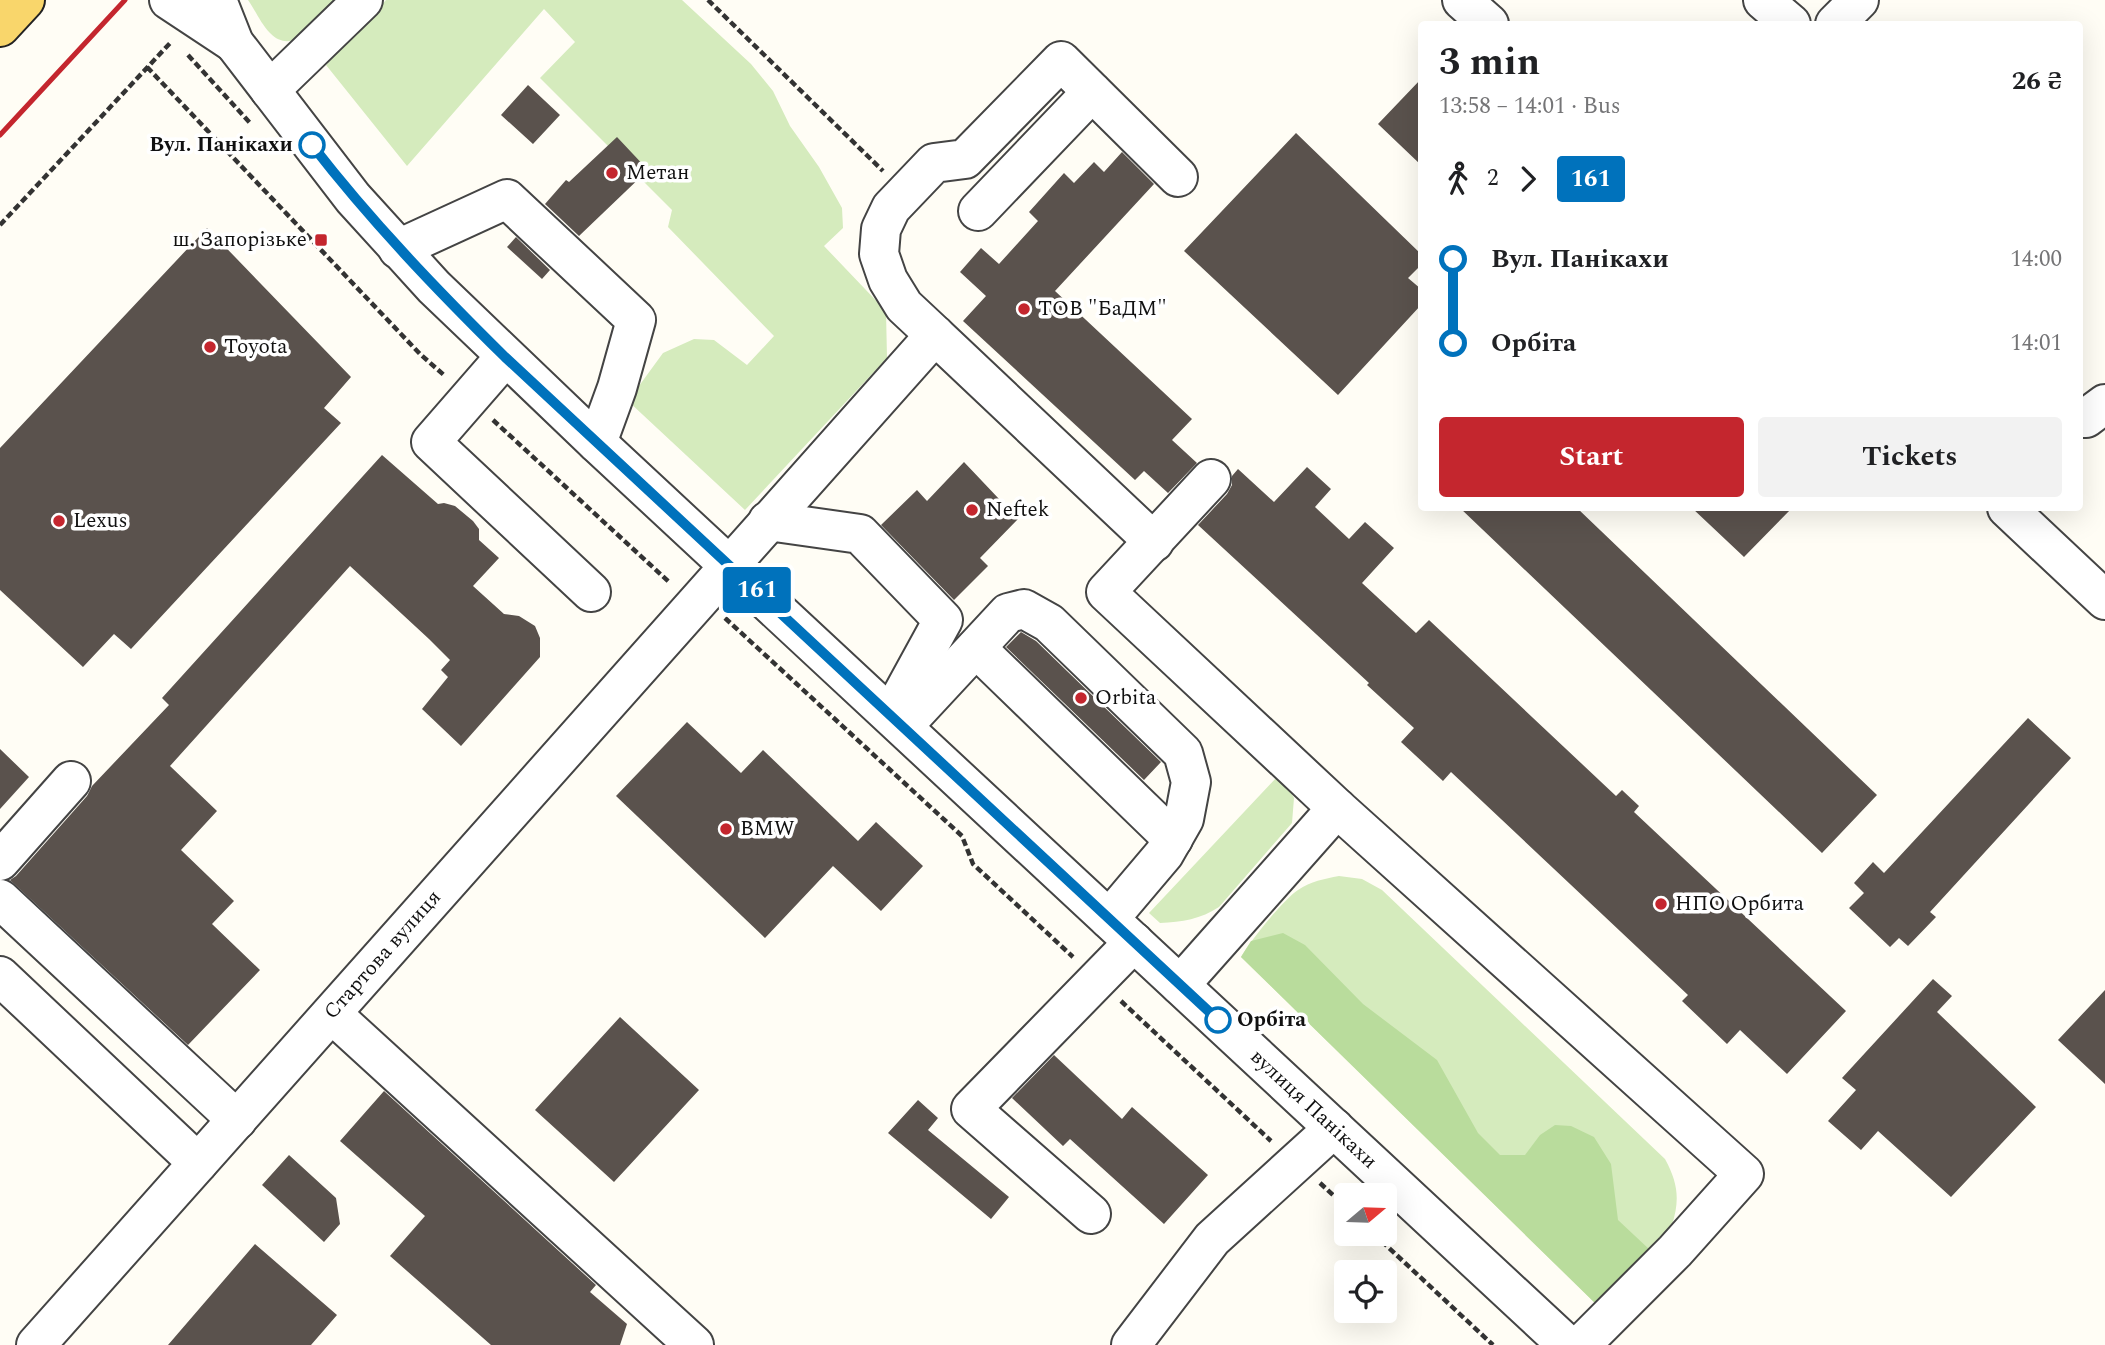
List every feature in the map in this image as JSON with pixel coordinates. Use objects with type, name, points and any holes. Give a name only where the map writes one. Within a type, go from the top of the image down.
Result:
[{"type":"main road","points":[[0,27],[25,0]]},
{"type":"street","points":[[270,90],[363,0]]},
{"type":"street","points":[[1462,0],[1486,21]]},
{"type":"street","points":[[1763,0],[1788,21]]},
{"type":"street","points":[[1838,21],[1859,0]]},
{"type":"street","name":"вулиця Панікахи","points":[[193,6],[234,43],[353,198],[398,249],[505,357],[1567,1345]]},
{"type":"street","points":[[1154,542],[904,306],[888,279],[879,254],[881,229],[891,208],[905,192],[934,163],[965,159],[1061,61],[1178,177]]},
{"type":"street","points":[[978,211],[1092,92]]},
{"type":"street","points":[[398,249],[507,199],[636,320],[617,388],[597,443]]},
{"type":"street","name":"Стартова вулиця","points":[[36,1345],[728,564],[935,335]]},
{"type":"street","points":[[505,357],[431,442],[591,592]]},
{"type":"street","points":[[2083,418],[2105,404]]},
{"type":"street","points":[[1212,479],[1106,592],[1337,808],[1744,1174],[1675,1251],[1581,1345]]},
{"type":"street","points":[[2010,511],[2105,600]]},
{"type":"street","points":[[768,521],[860,534],[943,620],[897,721]]},
{"type":"street","points":[[897,721],[976,648],[1008,613],[1024,610],[1049,623],[1183,753],[1191,782],[1184,819],[1097,979],[971,1110],[1091,1214]]},
{"type":"street","points":[[976,648],[1173,839]]},
{"type":"street","points":[[0,861],[71,781]]},
{"type":"street","points":[[1180,985],[1337,808]]},
{"type":"street","points":[[0,899],[237,1120]]},
{"type":"street","points":[[0,976],[198,1163]]},
{"type":"street","points":[[332,1014],[694,1345]]},
{"type":"street","points":[[1131,1345],[1212,1239],[1334,1128]]},
{"type":"path","points":[[708,0],[905,192]]},
{"type":"path","points":[[0,225],[147,67],[193,6]]},
{"type":"path","points":[[147,67],[420,354],[694,604],[720,613],[961,836],[973,864],[1294,1163],[1334,1197]]},
{"type":"path","points":[[1387,1246],[1493,1345]]},
{"type":"green space","points":[[248,0],[341,0],[308,32],[289,41],[280,40],[270,33]]},
{"type":"green space","points":[[386,0],[682,0],[751,64],[773,91],[790,126],[819,167],[842,208],[843,228],[824,246],[886,311],[887,358],[745,510],[628,401],[663,353],[694,339],[714,340],[747,365],[774,336],[668,227],[672,210],[540,78],[575,42],[544,9],[407,166],[326,65]]},
{"type":"green space","points":[[1276,778],[1289,789],[1294,798],[1292,823],[1219,907],[1191,919],[1160,923],[1149,913]]},
{"type":"green space","points":[[1339,876],[1362,879],[1382,890],[1665,1159],[1673,1176],[1676,1192],[1672,1225],[1598,1306],[1241,957],[1292,895],[1313,882]]},
{"type":"green space","points":[[1283,933],[1305,945],[1363,1004],[1437,1060],[1478,1133],[1500,1155],[1525,1155],[1540,1135],[1555,1125],[1571,1126],[1594,1137],[1611,1164],[1618,1220],[1650,1250],[1598,1306],[1241,957],[1251,941]]},
{"type":"building","points":[[1418,82],[1418,162],[1378,124]]},
{"type":"building","points":[[528,85],[560,115],[533,144],[501,115]]},
{"type":"building","points":[[1296,133],[1418,251],[1418,268],[1408,278],[1418,286],[1418,308],[1338,395],[1184,251]]},
{"type":"building","points":[[617,137],[648,170],[579,236],[545,204],[566,180],[569,182]]},
{"type":"building","name":"ТОВ \"БаДМ\"","points":[[1122,152],[1154,184],[1055,291],[1192,419],[1172,440],[1197,463],[1168,493],[1144,471],[1135,480],[963,321],[986,296],[960,272],[981,248],[999,264],[1038,221],[1029,212],[1064,173],[1074,183],[1094,162],[1104,172]]},
{"type":"building","points":[[207,228],[351,377],[324,408],[341,423],[131,649],[114,634],[83,667],[0,590],[0,448]]},
{"type":"building","points":[[516,237],[550,270],[542,279],[507,247]]},
{"type":"building","points":[[382,455],[438,504],[455,506],[473,521],[479,529],[479,540],[499,558],[473,586],[504,614],[519,616],[535,626],[540,638],[540,657],[461,746],[422,709],[448,677],[441,670],[450,660],[350,566],[170,766],[217,811],[181,850],[234,901],[212,924],[260,970],[188,1045],[10,880],[87,796],[92,786],[169,705],[162,698]]},
{"type":"building","points":[[964,462],[1018,519],[980,558],[988,566],[954,600],[881,525],[917,490],[927,501]]},
{"type":"building","name":"НПО Орбита","points":[[1307,467],[1331,489],[1315,507],[1349,539],[1365,522],[1394,548],[1362,583],[1416,633],[1429,620],[1616,796],[1622,790],[1639,806],[1634,812],[1846,1011],[1787,1074],[1740,1030],[1727,1044],[1682,1001],[1688,995],[1451,772],[1443,781],[1401,742],[1414,728],[1198,525],[1227,494],[1232,485],[1232,476],[1238,469],[1274,502]]},
{"type":"building","points":[[1463,511],[1580,511],[1877,795],[1822,853]]},
{"type":"building","points":[[1695,511],[1789,511],[1744,557]]},
{"type":"building","name":"Orbita","points":[[1021,632],[1036,641],[1161,762],[1144,780],[1006,647]]},
{"type":"building","points":[[2028,718],[2071,758],[1930,912],[1936,917],[1908,946],[1899,938],[1890,947],[1849,908],[1864,893],[1854,883],[1873,862],[1884,873]]},
{"type":"building","name":"BMW","points":[[687,722],[741,773],[763,750],[858,841],[876,822],[923,866],[881,911],[833,866],[765,938],[616,796]]},
{"type":"building","points":[[0,749],[29,777],[0,809]]},
{"type":"building","points":[[1933,979],[1952,996],[1937,1012],[2036,1107],[1951,1197],[1878,1131],[1861,1150],[1828,1121],[1856,1090],[1842,1078]]},
{"type":"building","points":[[2105,990],[2105,1084],[2058,1040]]},
{"type":"building","points":[[620,1017],[699,1090],[614,1182],[535,1110]]},
{"type":"building","points":[[1054,1055],[1122,1119],[1132,1107],[1208,1175],[1164,1224],[1070,1139],[1063,1146],[1012,1098]]},
{"type":"building","points":[[384,1091],[596,1285],[590,1292],[627,1324],[620,1345],[491,1345],[390,1256],[425,1216],[340,1141]]},
{"type":"building","points":[[918,1100],[938,1118],[928,1130],[1009,1197],[991,1219],[888,1133]]},
{"type":"building","points":[[289,1155],[336,1198],[340,1224],[324,1242],[262,1185]]},
{"type":"building","points":[[255,1244],[337,1315],[311,1345],[168,1345]]},
{"type":"railway","points":[[0,135],[125,0]]},
{"type":"bus line","name":"161","points":[[312,145],[353,198],[398,249],[505,357],[1218,1020]]},
{"type":"place","name":"Вул. Панікахи","points":[[312,145]]},
{"type":"place","name":"Метан","points":[[612,173]]},
{"type":"place","name":"ш. Запорізьке","points":[[321,240]]},
{"type":"place","name":"ТОВ \"БаДМ\"","points":[[1024,309]]},
{"type":"place","name":"Toyota","points":[[210,347]]},
{"type":"place","name":"Neftek","points":[[972,510]]},
{"type":"place","name":"Lexus","points":[[59,521]]},
{"type":"place","name":"Orbita","points":[[1081,698]]},
{"type":"place","name":"BMW","points":[[726,829]]},
{"type":"place","name":"НПО Орбита","points":[[1661,904]]},
{"type":"place","name":"Орбіта","points":[[1218,1020]]}]
